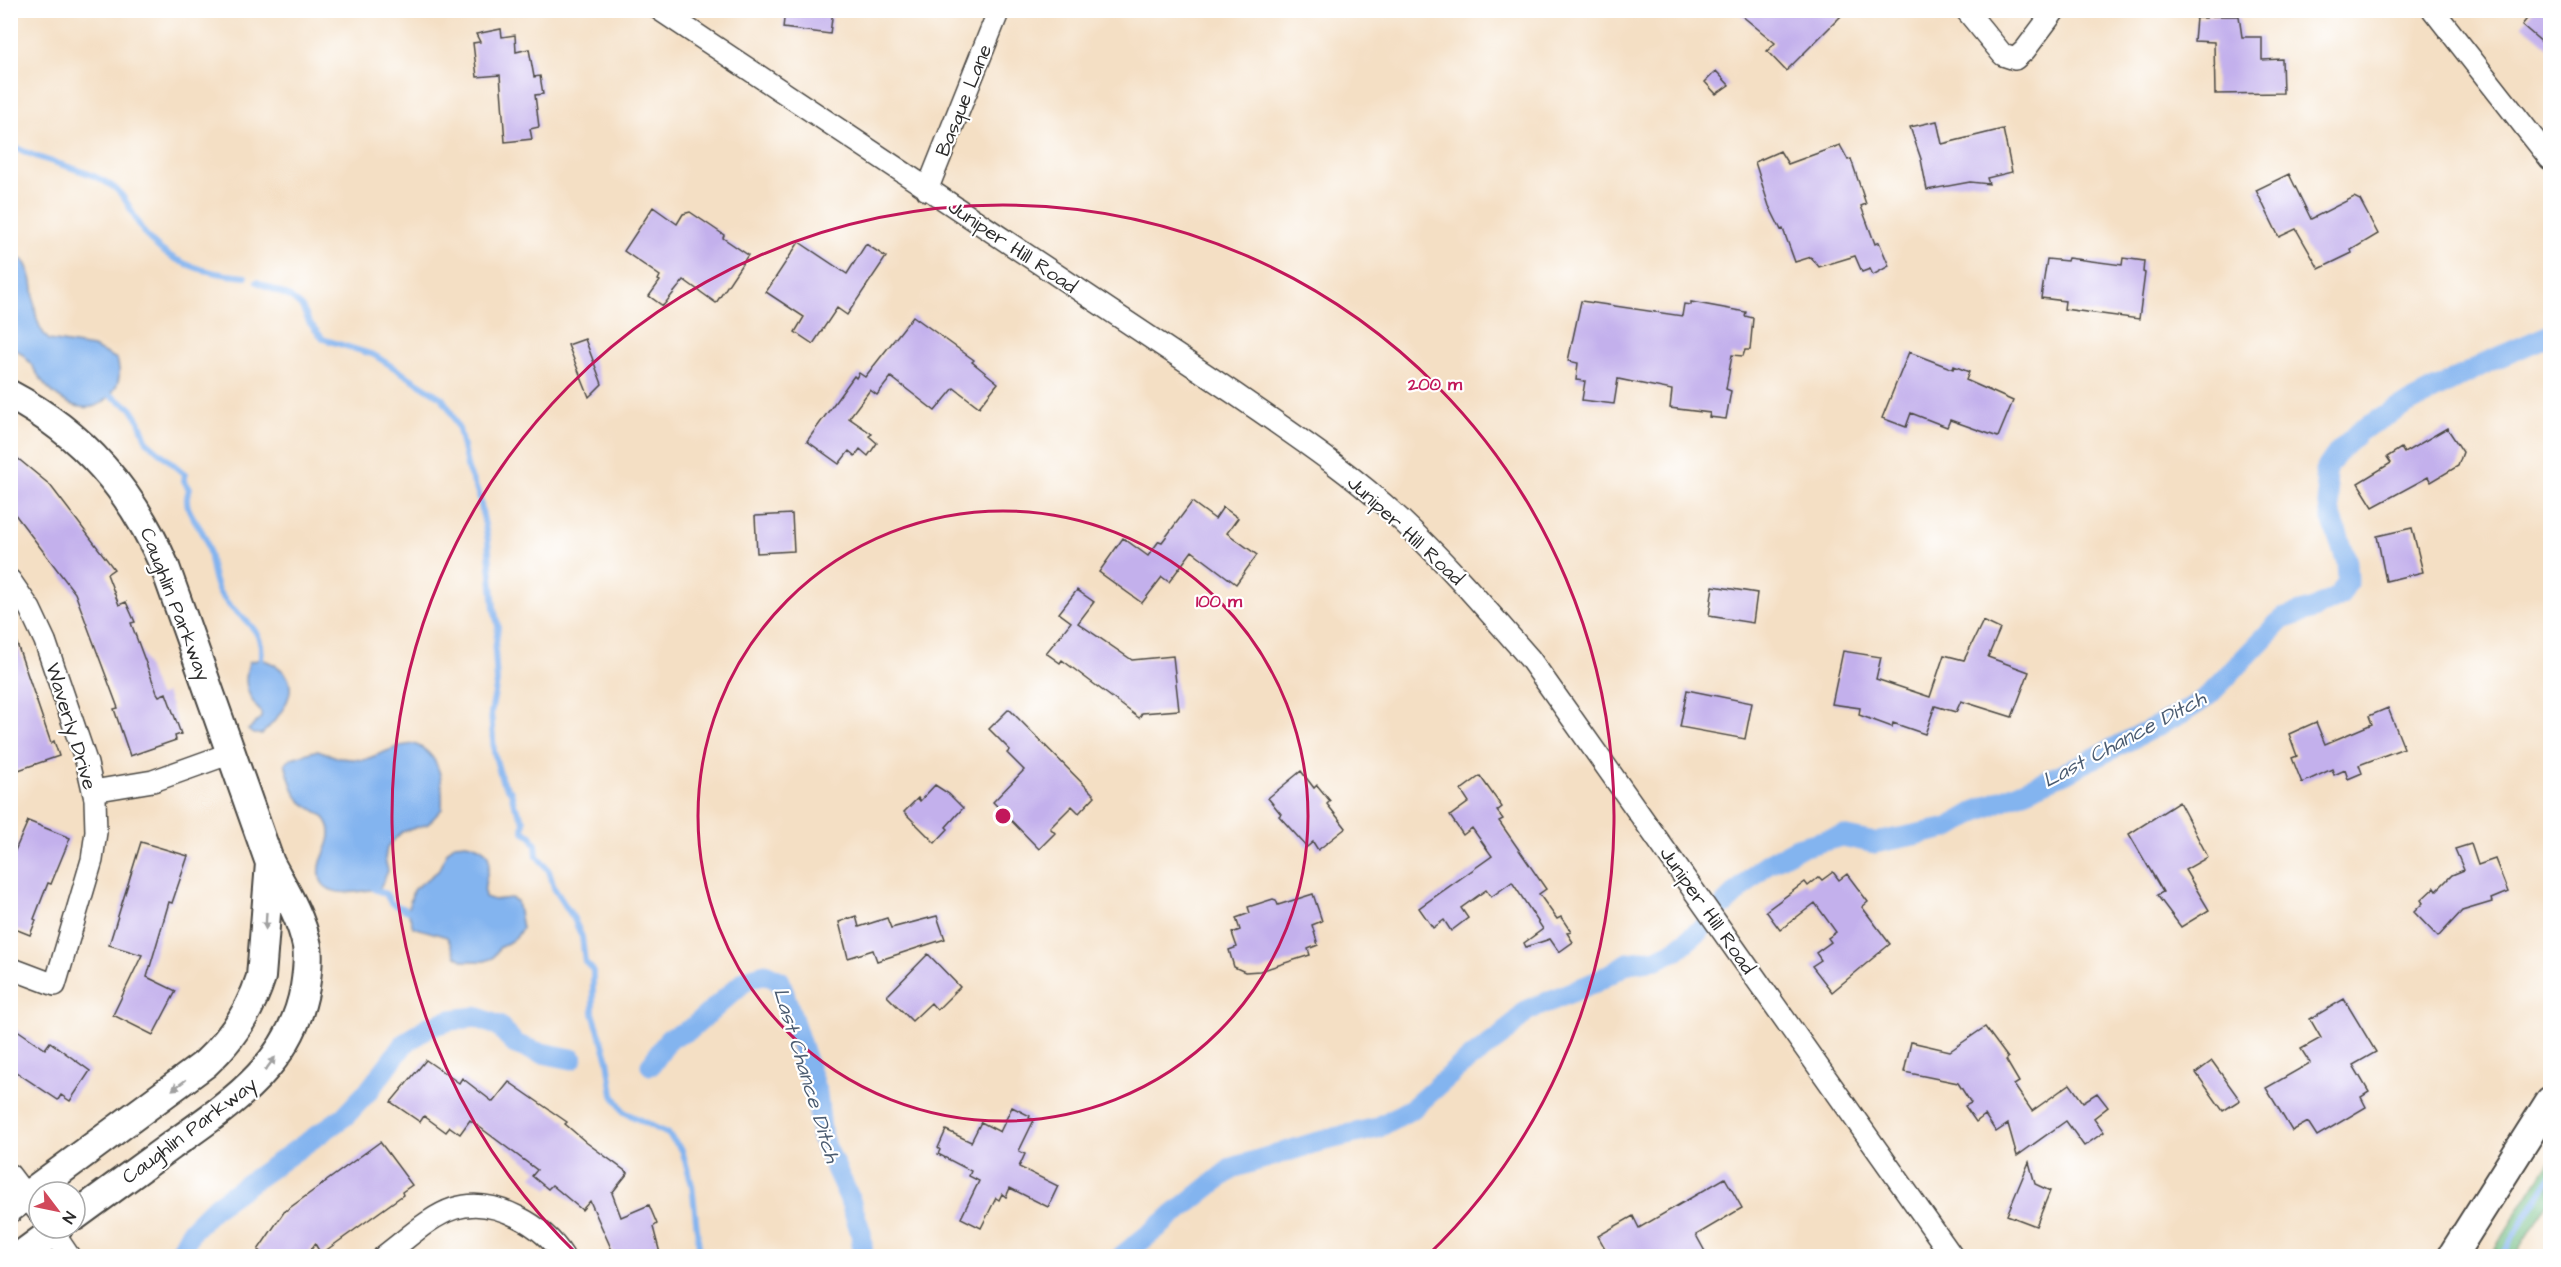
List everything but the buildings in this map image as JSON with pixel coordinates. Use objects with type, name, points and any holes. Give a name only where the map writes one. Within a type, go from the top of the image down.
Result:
[{"type":"street","name":"Juniper Hill Road","points":[[660,10],[1208,375],[1316,451],[1393,513],[1433,551],[1530,659],[1952,1257]]},
{"type":"street","name":"Basque Lane","points":[[927,189],[999,10]]},
{"type":"street","points":[[1966,10],[2003,55],[2015,59],[2025,50],[2055,10]]},
{"type":"street","points":[[2433,10],[2550,159]]},
{"type":"street","name":"Caughlin Parkway","points":[[10,394],[45,415],[71,435],[118,482],[131,502],[165,567],[270,863],[294,907],[307,948],[307,971],[303,998],[283,1047],[269,1067],[235,1100],[87,1185]]},
{"type":"street","name":"Waverly Drive","points":[[10,580],[30,609],[45,641],[87,764],[93,791],[96,832],[92,860],[55,985],[10,968]]},
{"type":"street","points":[[93,791],[153,781],[231,753]]},
{"type":"street","name":"Caughlin Parkway","points":[[76,1180],[223,1048],[236,1032],[256,995],[261,977],[270,863]]},
{"type":"street","points":[[2452,1257],[2550,1101]]},
{"type":"street","points":[[384,1257],[440,1216],[469,1203],[490,1205],[521,1218],[549,1238],[563,1257]]},
{"type":"street","name":"Caughlin Parkway","points":[[20,1257],[28,1240]]},
{"type":"street","points":[[58,1240],[69,1257]]},
{"type":"green space","points":[[2550,1160],[2550,1199],[2515,1256],[2490,1256]]},
{"type":"water","points":[[11,258],[23,260],[29,270],[37,321],[49,340],[93,347],[117,359],[119,379],[107,399],[90,407],[73,405],[64,401],[42,382],[27,359],[11,347]]},
{"type":"water","points":[[261,659],[276,666],[285,674],[290,683],[290,693],[280,714],[262,734],[253,734],[248,730],[261,718],[261,713],[249,694],[246,673],[249,662]]},
{"type":"water","points":[[414,744],[430,755],[439,770],[442,809],[428,824],[402,832],[387,847],[385,859],[388,871],[380,888],[349,893],[329,889],[323,884],[320,875],[321,862],[329,840],[329,826],[320,814],[303,803],[296,795],[285,764],[292,758],[318,750],[339,758],[364,760],[400,746]]},
{"type":"water","points":[[466,843],[486,852],[489,858],[484,889],[485,897],[494,900],[511,898],[517,901],[522,928],[516,938],[499,948],[493,958],[485,961],[464,961],[456,956],[447,937],[413,927],[408,911],[413,890],[438,871],[447,852],[455,844]]},
{"type":"waterway","points":[[10,144],[35,156],[87,173],[112,186],[122,195],[152,242],[175,259],[202,270],[245,277]]},
{"type":"waterway","points":[[257,282],[290,297],[302,307],[309,322],[323,339],[374,355],[442,398],[459,429],[468,470],[479,495],[488,541],[494,608],[498,626],[495,651],[497,682],[491,713],[494,752],[502,781],[511,792],[514,804],[524,821],[523,831],[531,836],[536,845],[537,856],[549,871],[554,888],[574,919],[582,937],[585,962],[593,970],[593,1013],[608,1060],[613,1095],[624,1112],[668,1134],[682,1150],[692,1185],[700,1256]]},
{"type":"waterway","name":"Last Chance Ditch","points":[[1725,904],[1765,865],[1797,848],[1842,836],[1875,843],[1948,828],[1977,811],[2067,772],[2184,712],[2207,697],[2282,619],[2316,608],[2339,596],[2348,581],[2347,562],[2330,513],[2325,471],[2338,452],[2361,430],[2405,405],[2492,360],[2550,335]]},
{"type":"waterway","points":[[110,395],[131,408],[147,442],[185,474],[184,481],[189,489],[188,507],[206,540],[218,590],[231,607],[253,628],[261,647],[261,659]]},
{"type":"waterway","points":[[374,889],[386,894],[391,903],[408,911]]},
{"type":"waterway","name":"Last Chance Ditch","points":[[1122,1256],[1232,1168],[1321,1141],[1377,1128],[1413,1108],[1459,1067],[1504,1034],[1526,1011],[1598,981],[1628,963],[1657,959],[1676,950],[1701,929]]},
{"type":"waterway","name":"Last Chance Ditch","points":[[651,1065],[669,1039],[691,1029],[747,979],[765,974],[780,981],[817,1094],[822,1138],[849,1197],[861,1233],[863,1256]]},
{"type":"waterway","name":"Last Chance Ditch","points":[[178,1256],[192,1230],[215,1207],[345,1116],[370,1089],[404,1044],[428,1027],[451,1020],[476,1017],[499,1026],[515,1044],[537,1052],[572,1059]]},
{"type":"waterway","points":[[2501,1256],[2550,1178]]}]
